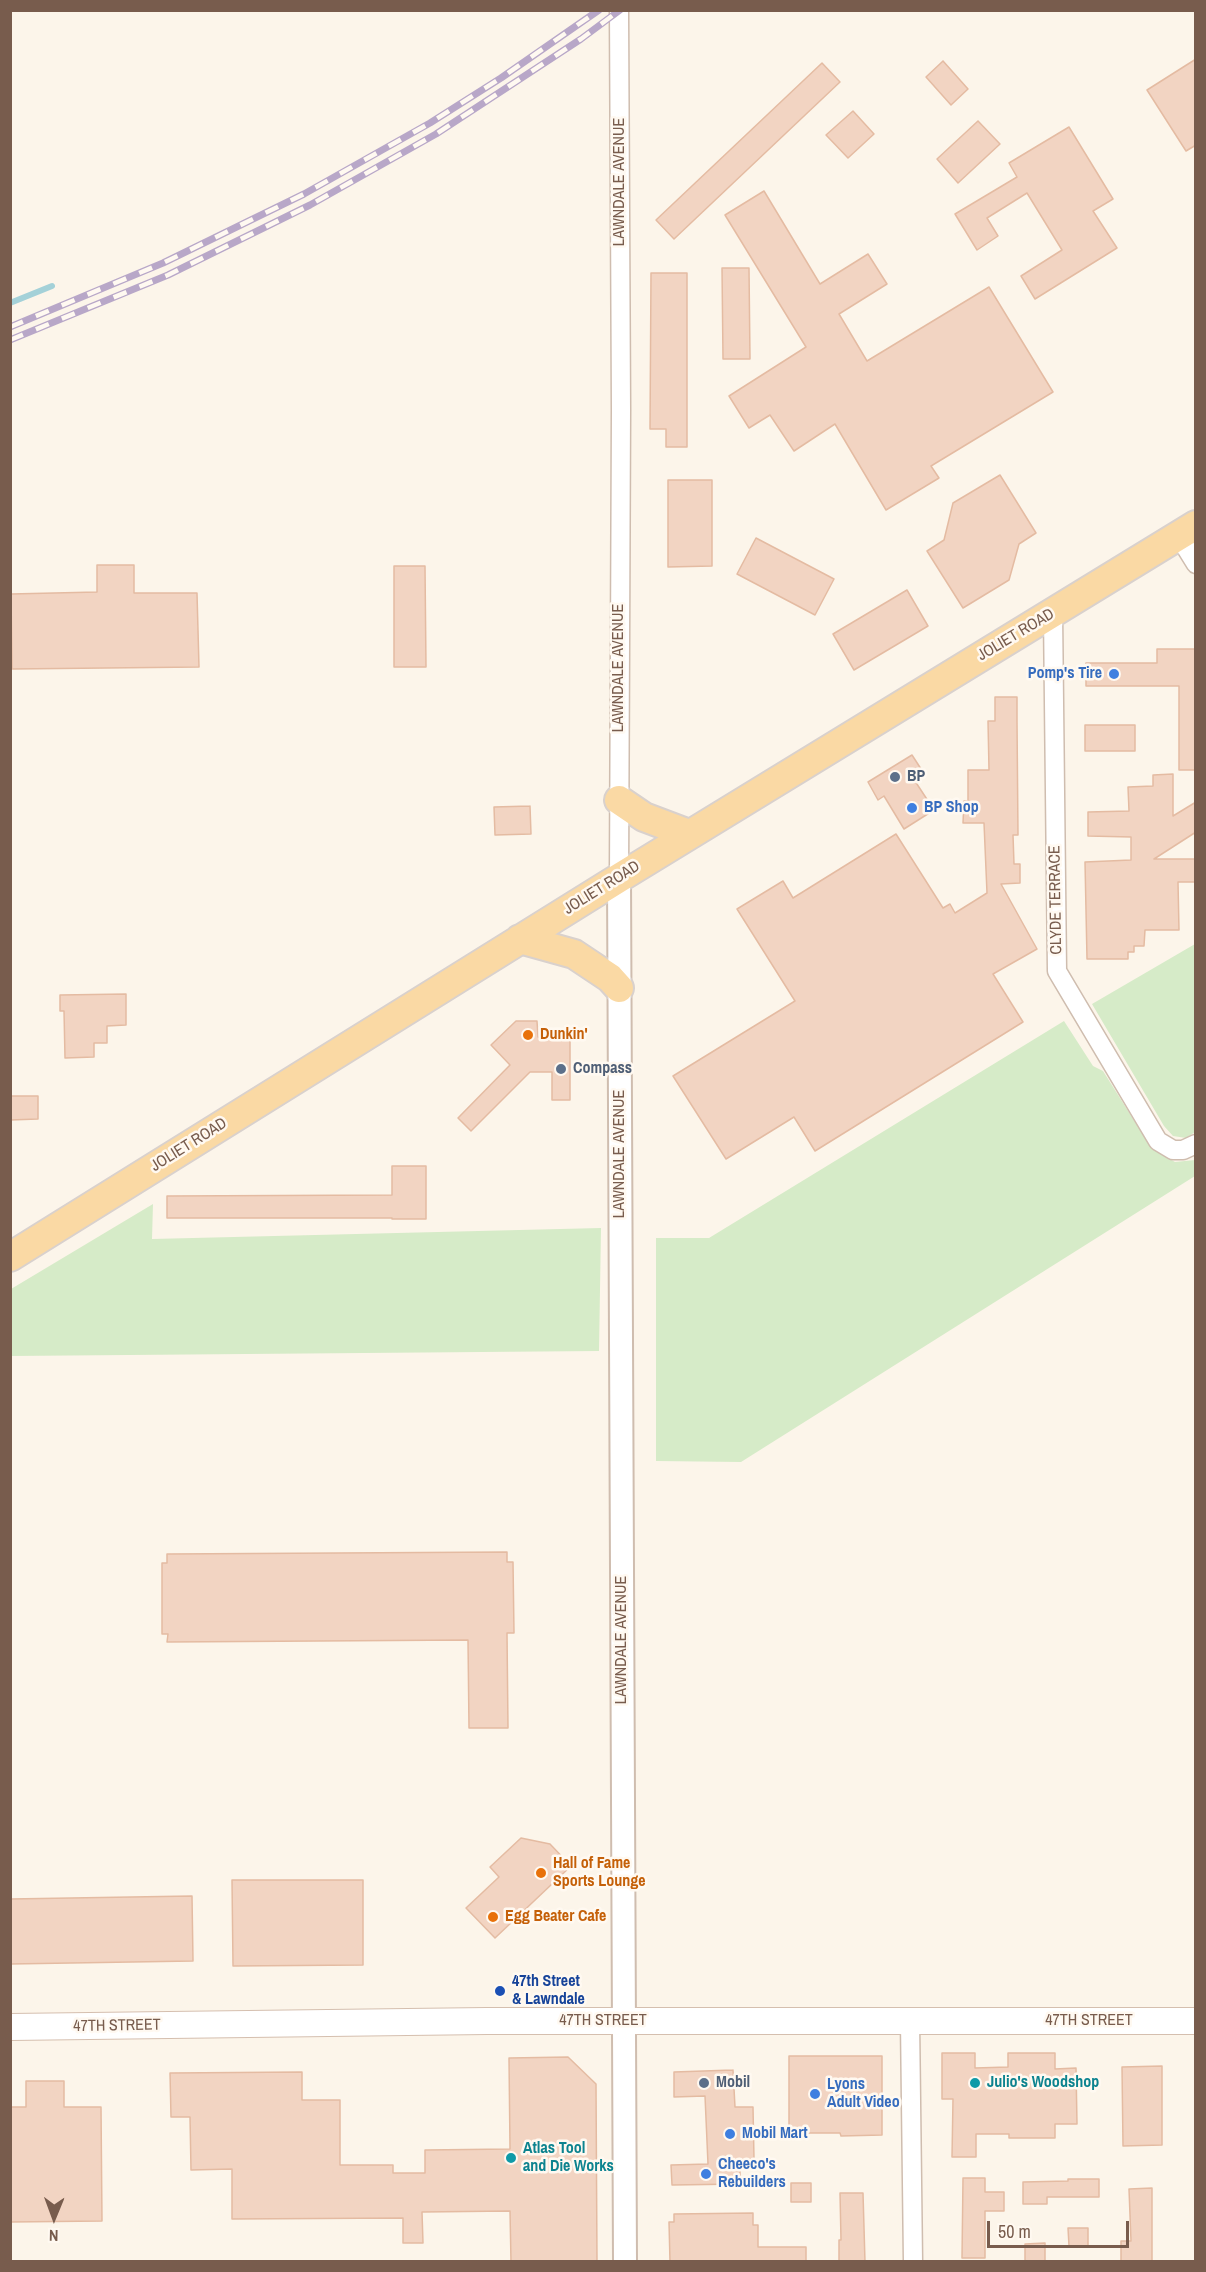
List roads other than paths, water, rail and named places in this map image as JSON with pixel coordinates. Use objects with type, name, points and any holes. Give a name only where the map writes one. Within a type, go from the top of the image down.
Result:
[{"type":"main road","name":"JOLIET ROAD","points":[[10,1257],[689,834],[1187,530]]},
{"type":"main road","points":[[619,800],[644,817],[689,834]]},
{"type":"main road","points":[[520,939],[574,954],[610,978],[619,988]]},
{"type":"main road","name":"47TH STREET","points":[[10,2027],[487,2021],[1196,2021]]},
{"type":"street","name":"LAWNDALE AVENUE","points":[[619,10],[619,988],[626,2262]]},
{"type":"street","points":[[1187,530],[1196,564]]},
{"type":"street","name":"CLYDE TERRACE","points":[[1053,613],[1057,971],[1158,1141],[1173,1150],[1183,1150],[1196,1144]]},
{"type":"street","points":[[910,2021],[913,2262]]},
{"type":"waterway","points":[[10,303],[52,286]]},
{"type":"railway","points":[[10,327],[163,263],[304,194],[430,123],[501,78],[599,10]]},
{"type":"railway","points":[[10,340],[168,275],[310,205],[436,134],[581,39],[620,10]]},
{"type":"place","name":"Pomp's Tire","points":[[1114,674]]},
{"type":"place","name":"BP","points":[[895,777]]},
{"type":"place","name":"BP Shop","points":[[912,808]]},
{"type":"place","name":"Dunkin'","points":[[528,1035]]},
{"type":"place","name":"Compass","points":[[561,1069]]},
{"type":"place","name":"Hall of Fame Sports Lounge","points":[[541,1873]]},
{"type":"place","name":"Egg Beater Cafe","points":[[493,1917]]},
{"type":"place","name":"47th Street & Lawndale","points":[[500,1991]]},
{"type":"place","name":"Mobil","points":[[704,2083]]},
{"type":"place","name":"Julio's Woodshop","points":[[975,2083]]},
{"type":"place","name":"Lyons Adult Video","points":[[815,2094]]},
{"type":"place","name":"Mobil Mart","points":[[730,2134]]},
{"type":"place","name":"Atlas Tool and Die Works","points":[[511,2158]]},
{"type":"place","name":"Cheeco's Rebuilders","points":[[706,2174]]}]
